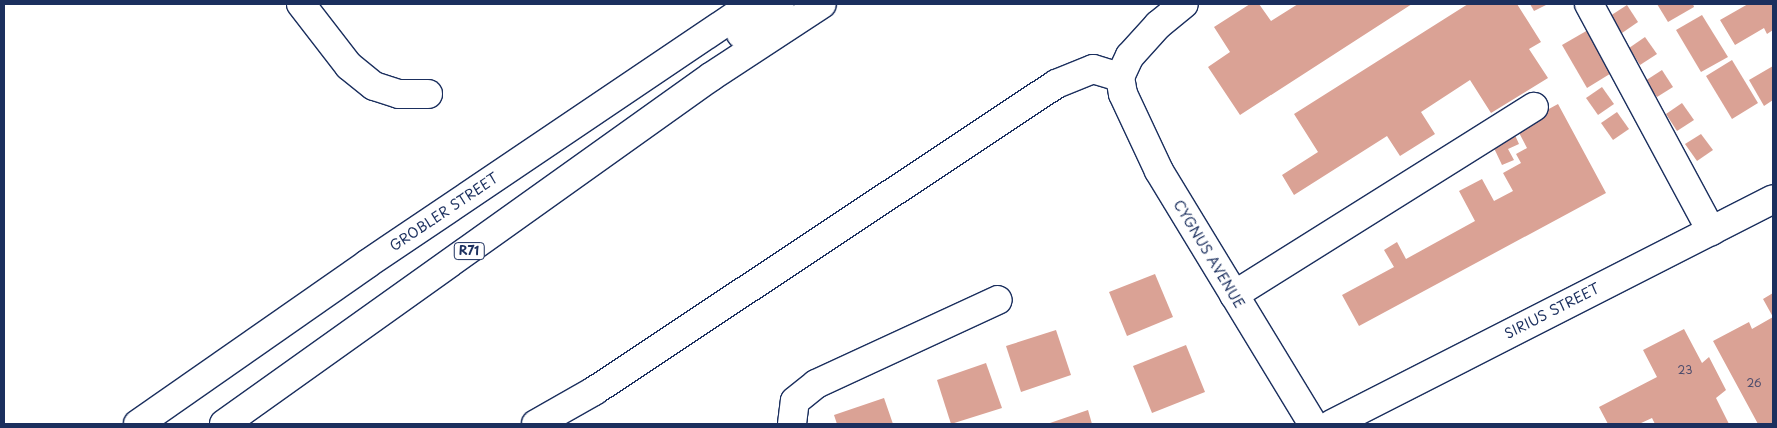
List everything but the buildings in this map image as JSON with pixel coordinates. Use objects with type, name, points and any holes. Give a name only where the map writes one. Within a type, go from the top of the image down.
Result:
[{"type":"main road","points":[[301,4],[349,66],[374,86],[399,94],[428,94]]},
{"type":"main road","name":"GROBLER STREET","points":[[138,424],[367,264],[753,4]]},
{"type":"main road","points":[[712,76],[737,38],[780,4]]},
{"type":"main road","name":"R71","points":[[224,424],[712,76],[822,4]]},
{"type":"main road","points":[[536,424],[594,391],[1056,84],[1094,69],[1120,77],[1130,56],[1158,25],[1184,4]]},
{"type":"main road","points":[[1589,4],[1711,231]]},
{"type":"main road","name":"CYGNUS AVENUE","points":[[1120,77],[1123,94],[1144,144],[1313,424]]},
{"type":"main road","points":[[1234,294],[1534,107]]},
{"type":"main road","name":"SIRIUS STREET","points":[[1332,424],[1773,199]]},
{"type":"main road","points":[[792,424],[795,401],[816,384],[998,300]]}]
